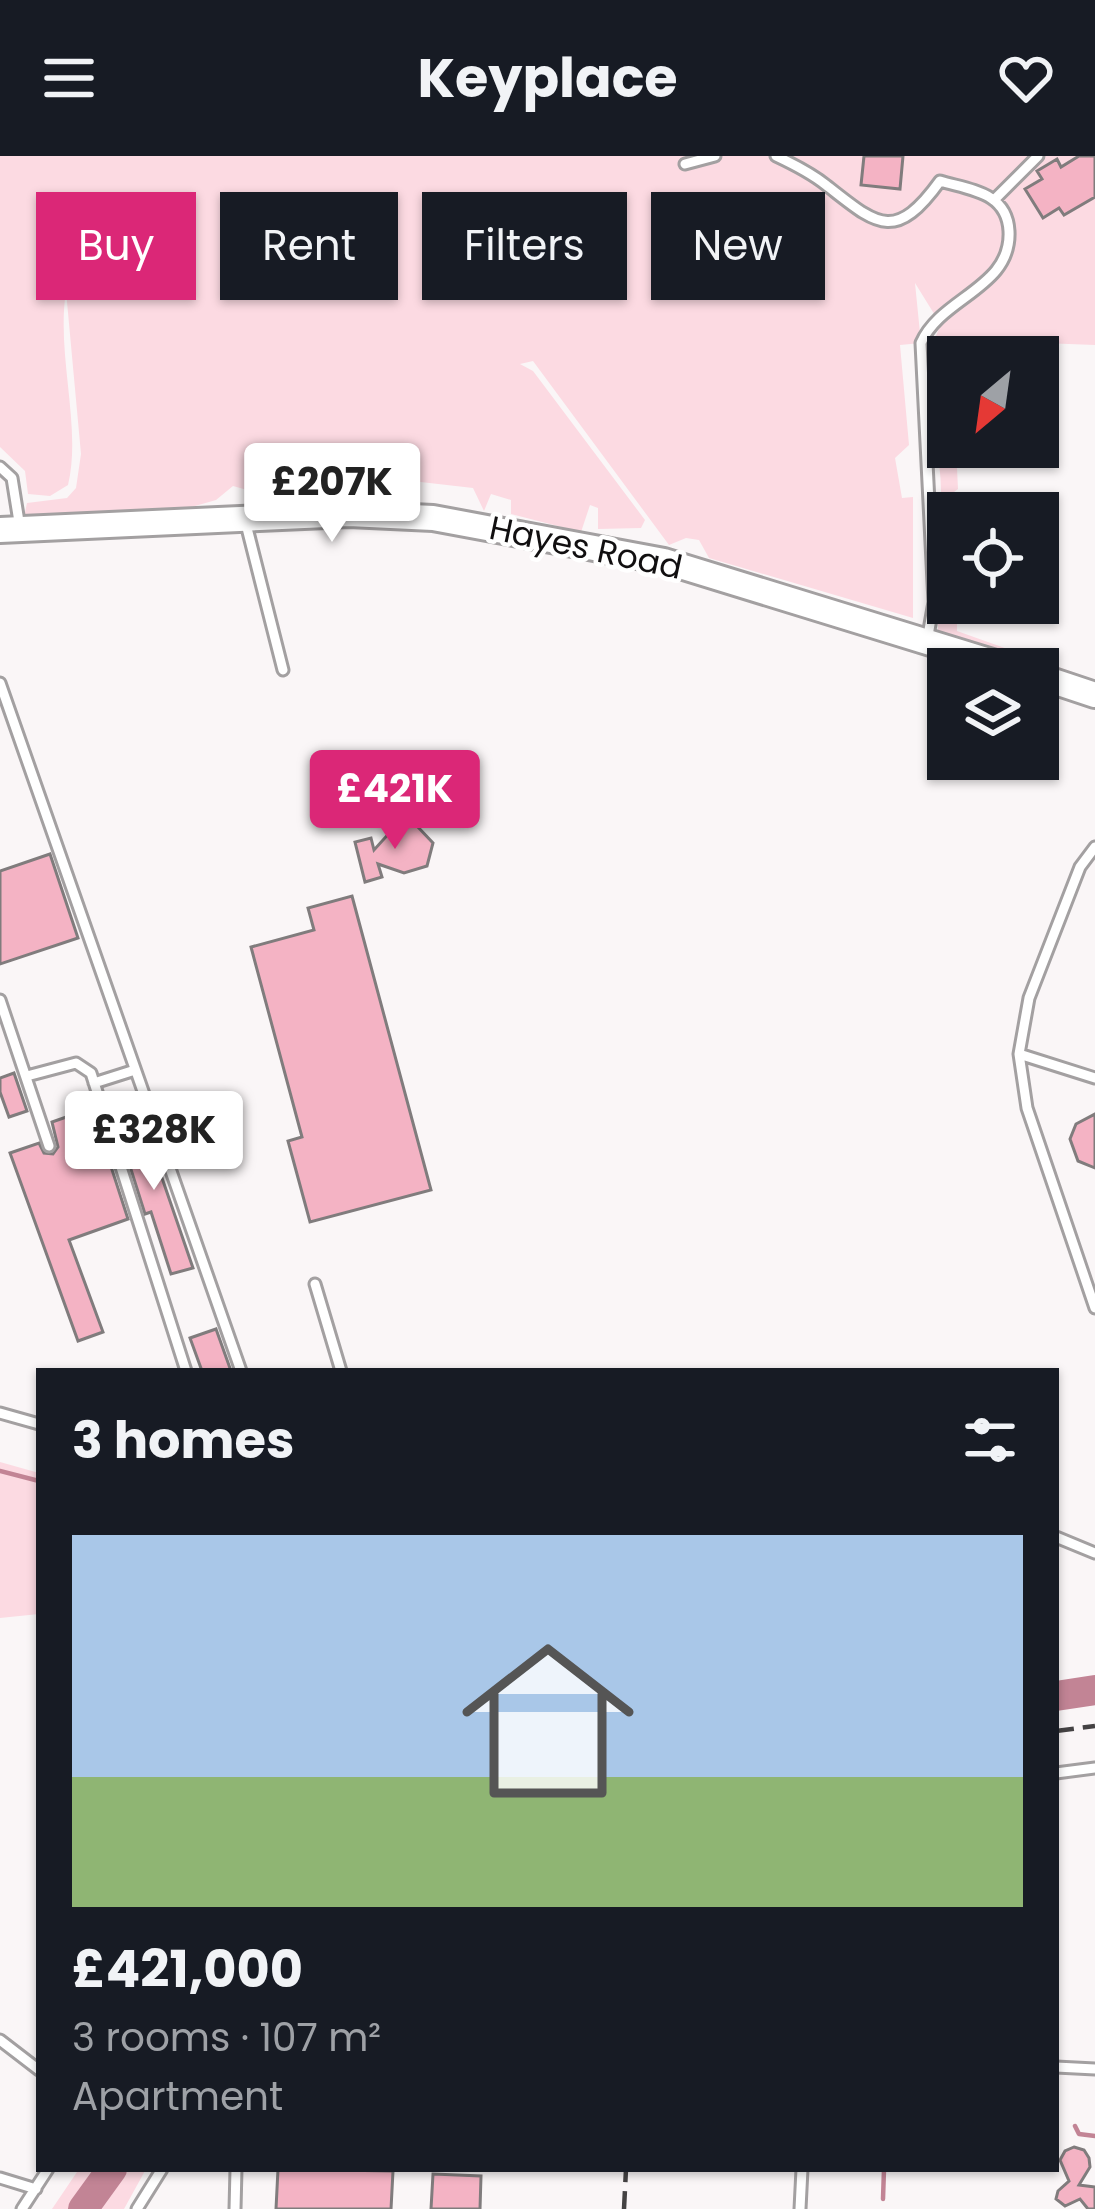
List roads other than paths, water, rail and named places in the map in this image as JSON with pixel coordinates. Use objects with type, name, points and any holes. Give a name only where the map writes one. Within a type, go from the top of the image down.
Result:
[{"type":"street","name":"Hayes Road","points":[[10,529],[349,514],[433,518],[664,561],[949,648]]},
{"type":"street","points":[[1059,683],[1095,694]]},
{"type":"lane","points":[[685,164],[716,156]]},
{"type":"lane","points":[[776,156],[878,222],[905,216],[940,182],[978,190],[994,200],[1009,226],[1006,258],[985,282],[932,323],[921,343],[934,602],[927,641]]},
{"type":"lane","points":[[994,200],[1037,156]]},
{"type":"lane","points":[[0,467],[12,478],[10,529]]},
{"type":"lane","points":[[245,518],[283,670]]},
{"type":"lane","points":[[0,683],[241,1368]]},
{"type":"lane","points":[[1095,848],[1080,867],[1029,998],[1019,1054],[1027,1108],[1095,1308]]},
{"type":"lane","points":[[0,1000],[49,1146]]},
{"type":"lane","points":[[1019,1054],[1095,1078]]},
{"type":"lane","points":[[27,1076],[76,1063],[88,1069],[185,1368]]},
{"type":"lane","points":[[94,1083],[135,1070]]},
{"type":"lane","points":[[315,1284],[340,1368]]},
{"type":"lane","points":[[0,1413],[36,1423]]},
{"type":"lane","points":[[1059,1538],[1095,1553]]},
{"type":"lane","points":[[1059,1773],[1095,1768]]},
{"type":"lane","points":[[0,2040],[36,2068]]},
{"type":"lane","points":[[1059,2067],[1095,2069]]},
{"type":"lane","points":[[22,2209],[46,2172]]},
{"type":"lane","points":[[137,2209],[160,2172]]},
{"type":"lane","points":[[235,2209],[236,2172]]},
{"type":"lane","points":[[800,2209],[802,2172]]},
{"type":"lane","points":[[0,2178],[36,2189]]},
{"type":"waterway","points":[[0,1471],[36,1480]]},
{"type":"waterway","points":[[1059,1696],[1095,1690]]},
{"type":"waterway","points":[[1075,2126],[1079,2134],[1095,2136]]},
{"type":"waterway","points":[[83,2209],[110,2172]]},
{"type":"waterway","points":[[883,2199],[884,2172]]},
{"type":"railway","points":[[1059,1731],[1095,1726]]},
{"type":"railway","points":[[624,2209],[626,2172]]}]
